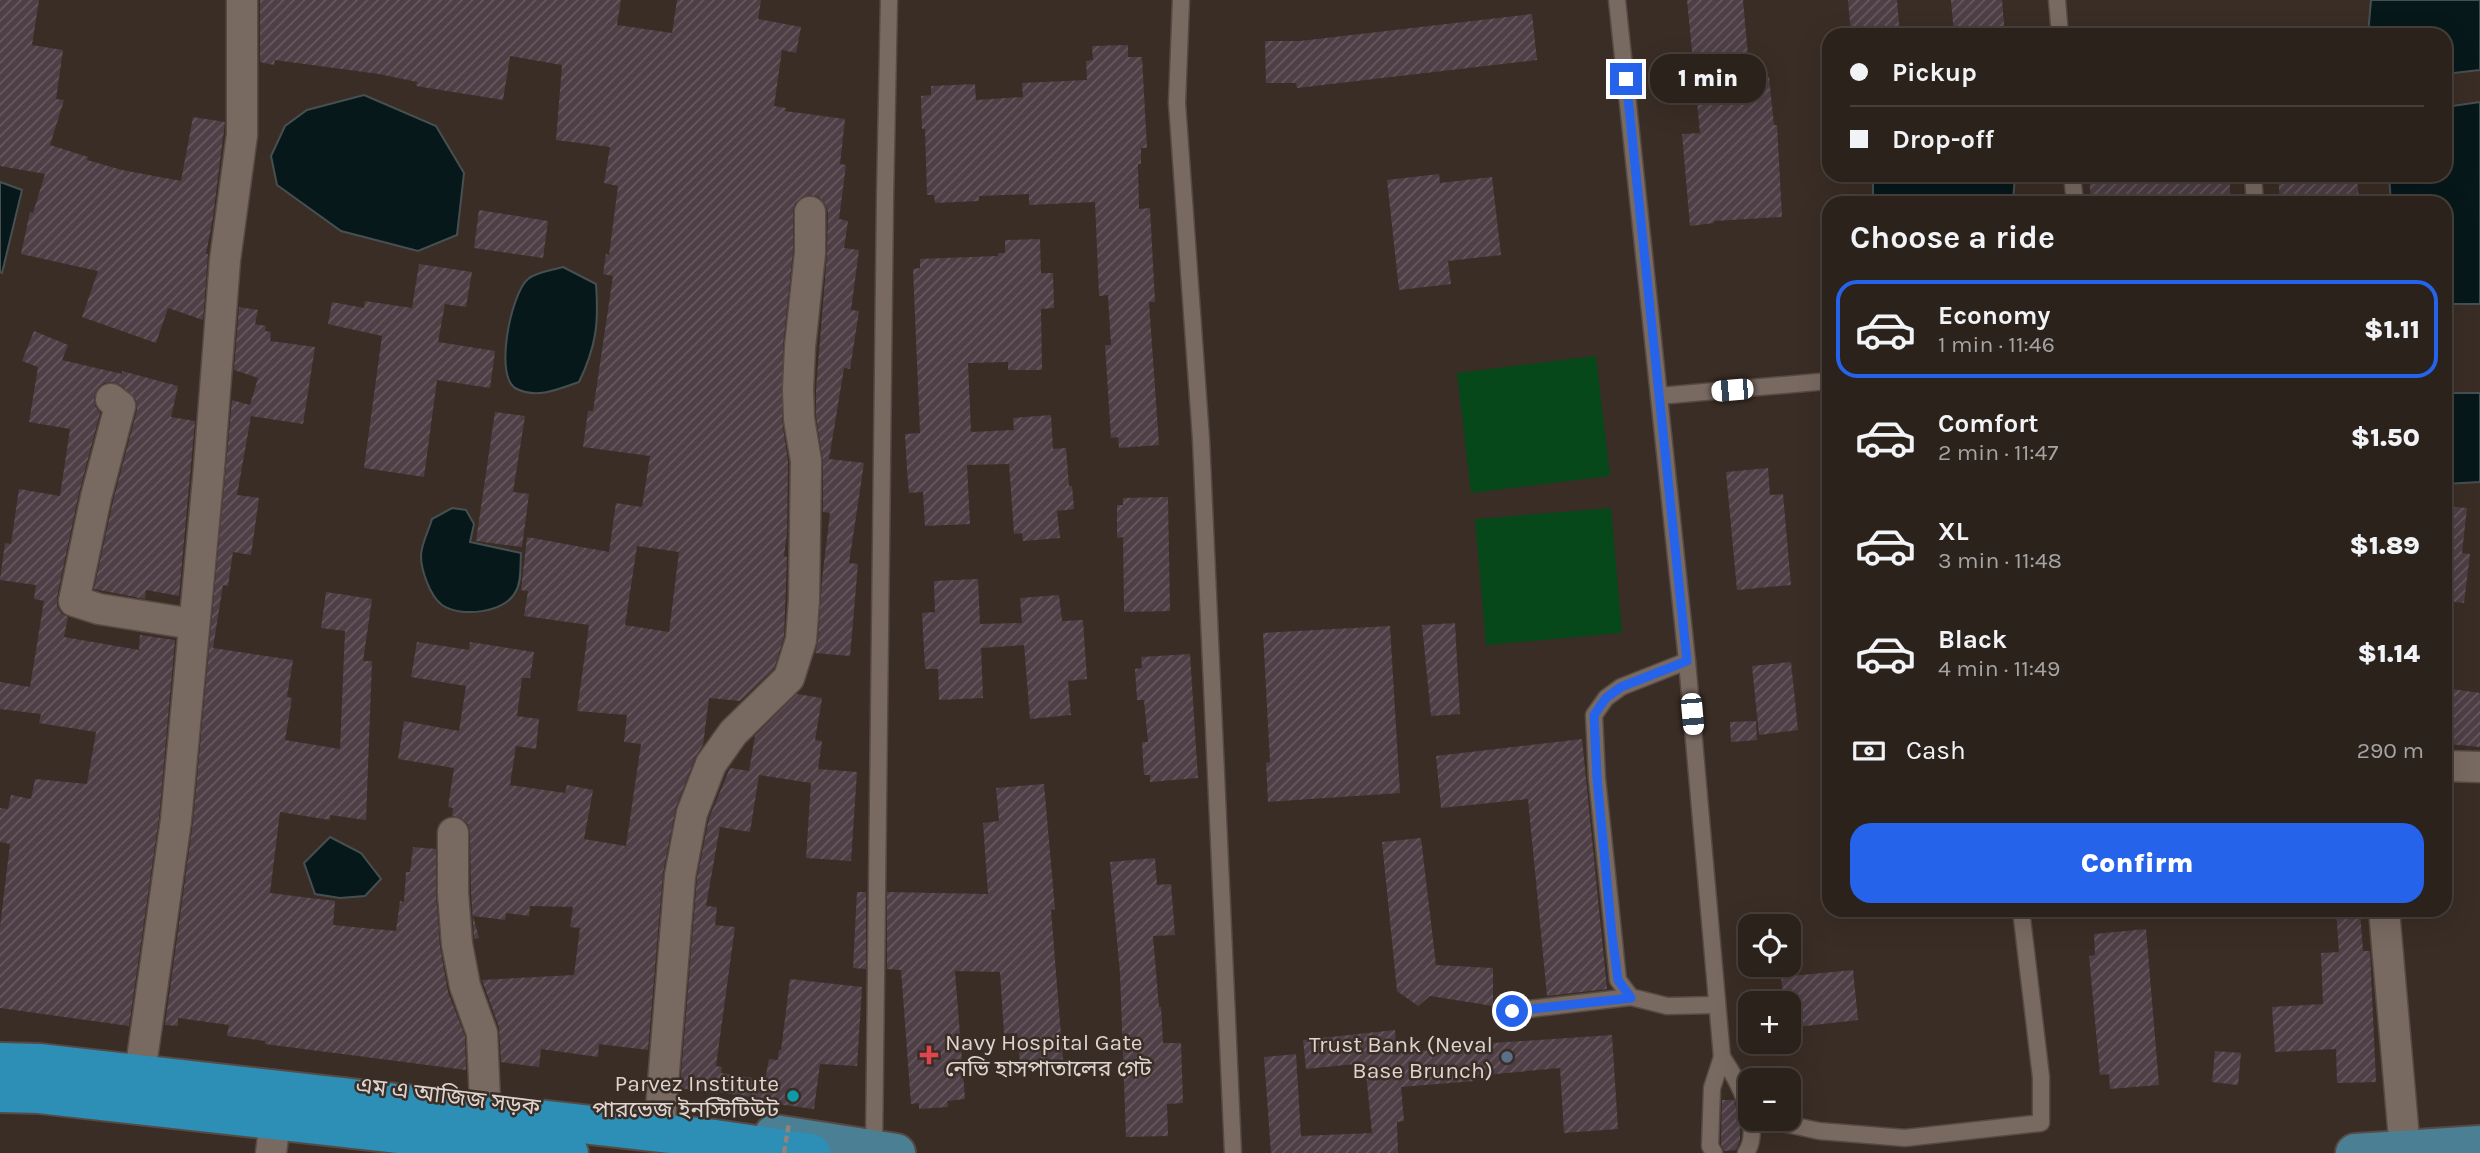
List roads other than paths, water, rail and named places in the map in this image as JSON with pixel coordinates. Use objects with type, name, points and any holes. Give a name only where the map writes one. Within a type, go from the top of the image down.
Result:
[{"type":"highway","points":[[0,1062],[39,1063],[702,1138],[811,1153]]},
{"type":"highway","points":[[0,1093],[79,1098],[569,1153]]},
{"type":"main road","name":"এম এ আজিজ সড়ক","points":[[0,1047],[44,1048],[142,1059],[660,1120],[885,1151]]},
{"type":"main road","points":[[0,1108],[106,1117],[272,1145],[436,1153]]},
{"type":"main road","points":[[2355,1153],[2480,1145]]},
{"type":"street","points":[[142,1059],[176,820],[209,468],[225,260],[242,135],[242,0]]},
{"type":"street","points":[[660,1120],[680,876],[692,813],[710,764],[733,733],[789,678],[801,640],[806,461],[799,419],[798,389],[810,253],[810,212]]},
{"type":"street","points":[[111,399],[120,406],[96,497],[74,601],[99,608],[193,624]]},
{"type":"street","points":[[2452,766],[2480,767]]},
{"type":"street","points":[[453,833],[453,893],[457,944],[465,986],[482,1033],[485,1101]]},
{"type":"street","points":[[2385,917],[2405,1150]]},
{"type":"lane","points":[[885,1151],[889,0]]},
{"type":"lane","points":[[1181,0],[1177,103],[1201,439],[1233,1153]]},
{"type":"lane","points":[[1618,0],[1687,661],[1722,1057],[1712,1088],[1710,1146],[1714,1153]]},
{"type":"lane","points":[[2057,0],[2059,28]]},
{"type":"lane","points":[[1659,396],[1822,382]]},
{"type":"lane","points":[[1631,998],[1618,980],[1613,946],[1597,778],[1594,715],[1606,698],[1621,687],[1687,661]]},
{"type":"lane","points":[[1801,1126],[1905,1138],[2041,1123],[2040,1077],[2022,917]]},
{"type":"lane","points":[[1512,1011],[1631,998],[1667,1006],[1716,1005]]},
{"type":"lane","points":[[1722,1057],[1738,1079]]},
{"type":"lane","points":[[1746,1153],[1752,1144],[1751,1131]]},
{"type":"place","name":"Navy Hospital Gate নেভি হাসপাতালের গেট","points":[[929,1055]]},
{"type":"place","name":"Trust Bank (Neval Base Brunch)","points":[[1507,1057]]},
{"type":"place","name":"Parvez Institute পারভেজ ইনস্টিটিউট","points":[[793,1096]]}]
